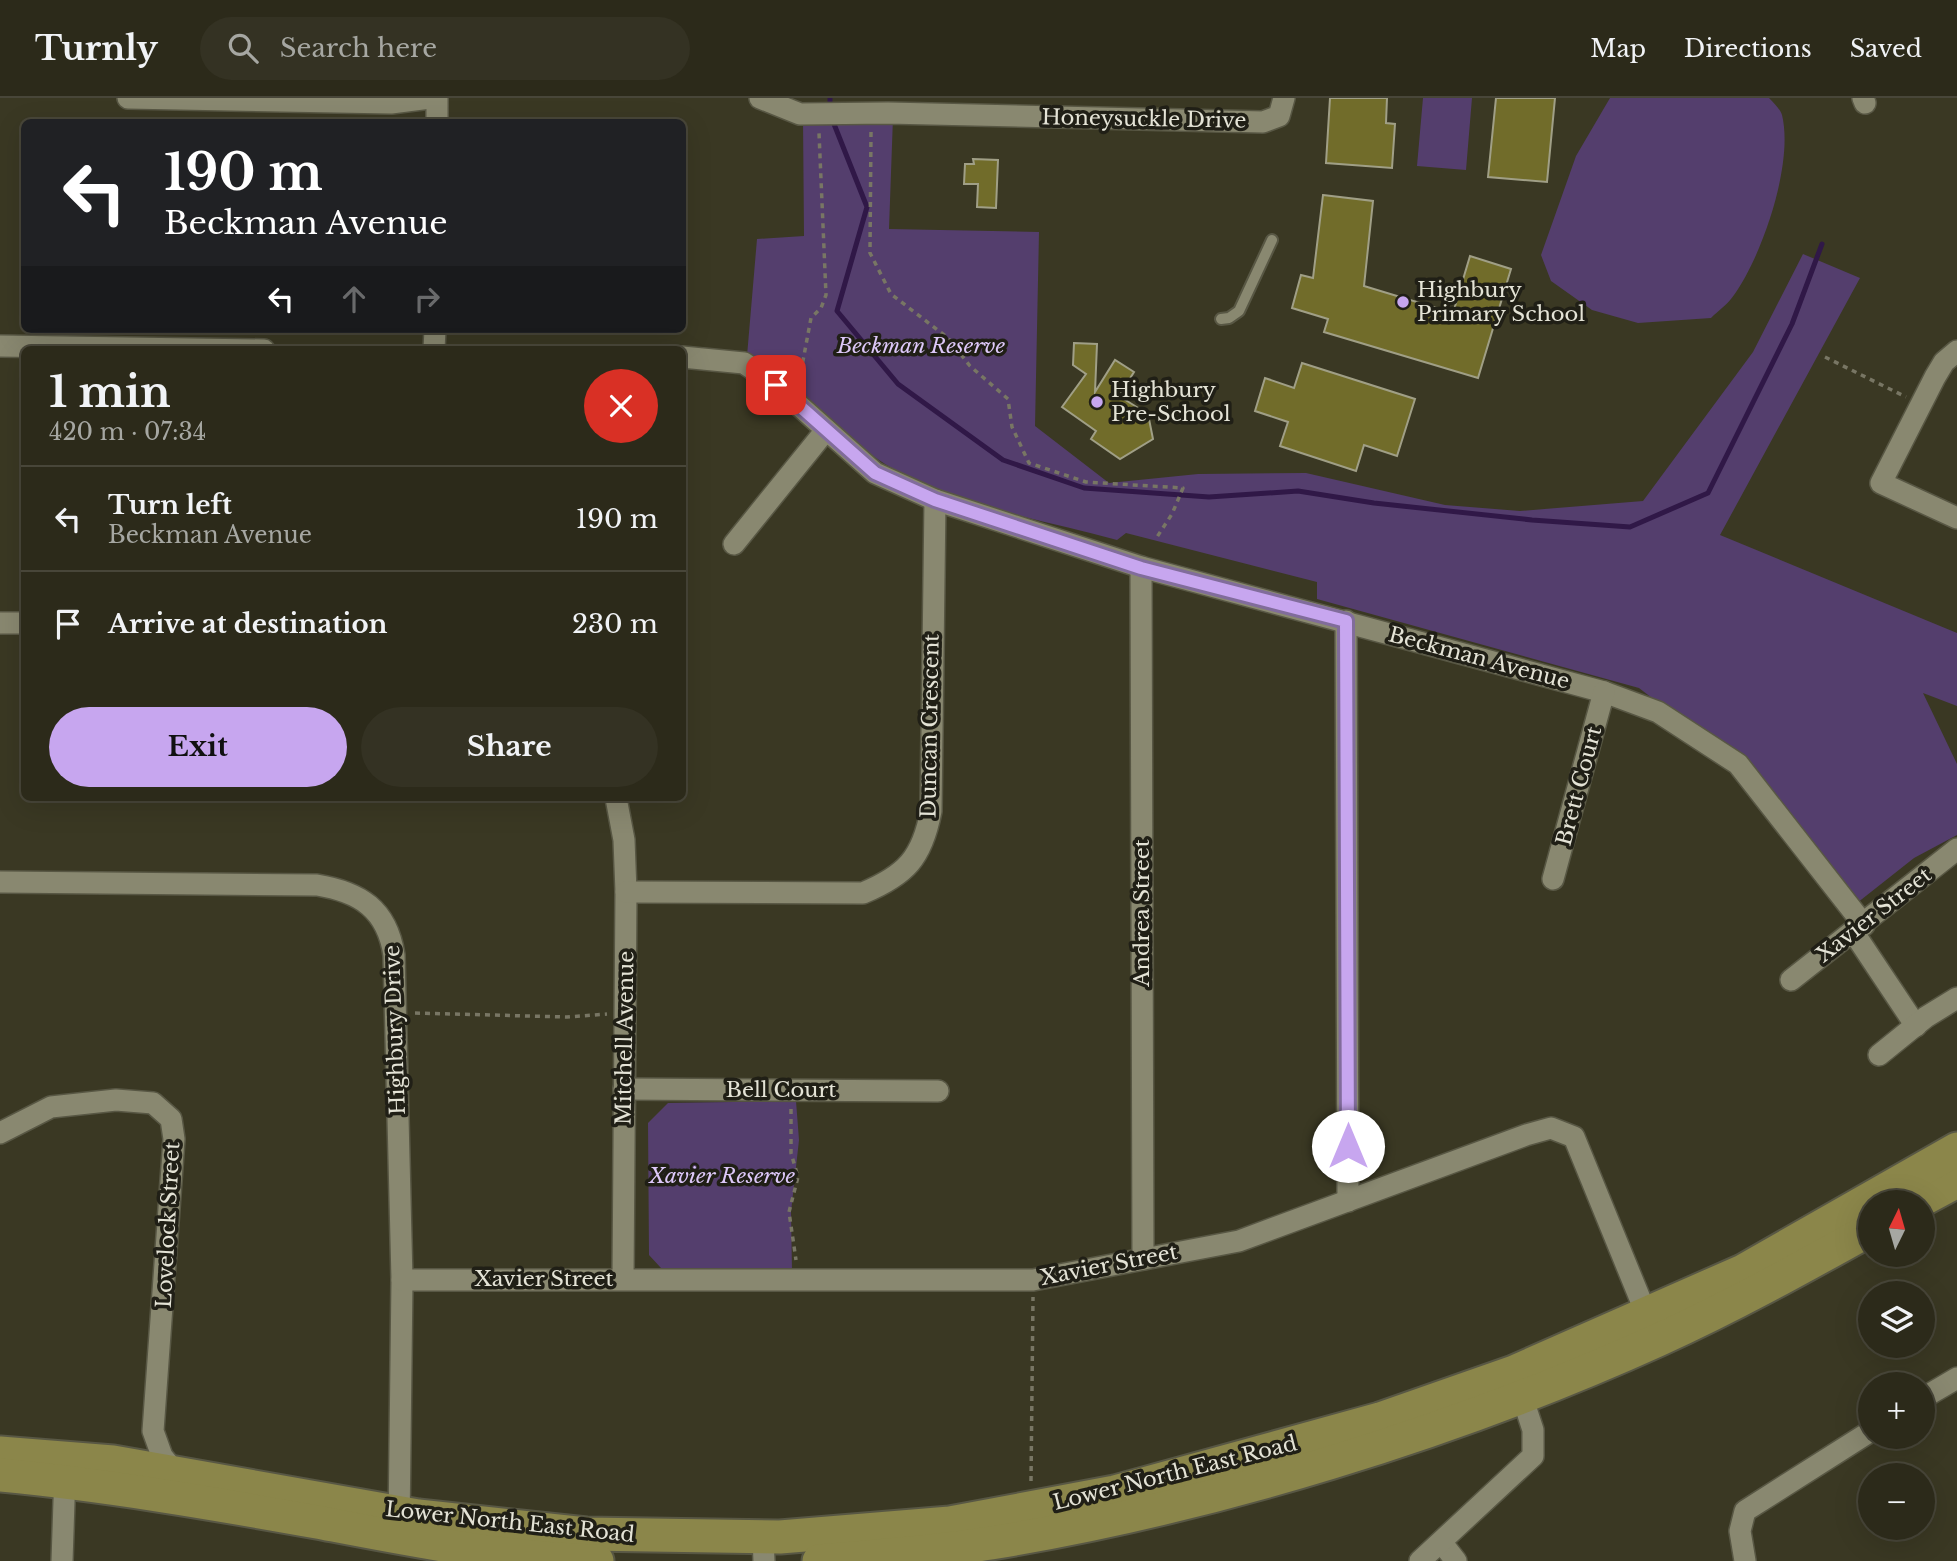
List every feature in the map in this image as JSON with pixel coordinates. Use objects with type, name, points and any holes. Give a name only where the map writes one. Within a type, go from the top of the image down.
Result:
[{"type":"main road","name":"Lower North East Road","points":[[1652,1328],[1743,1271],[1957,1149]]},
{"type":"main road","points":[[1936,1192],[1957,1181]]},
{"type":"main road","name":"Lower North East Road","points":[[819,1561],[991,1543],[1121,1517],[1249,1486],[1518,1384],[1652,1328],[1755,1293],[1858,1236]]},
{"type":"main road","name":"Lower North East Road","points":[[0,1452],[216,1504],[399,1525],[586,1534],[763,1549],[950,1523],[1115,1492],[1518,1384]]},
{"type":"main road","name":"Lower North East Road","points":[[0,1475],[113,1462],[175,1472],[399,1525],[597,1561]]},
{"type":"street","points":[[128,98],[391,103],[430,98]]},
{"type":"street","points":[[437,119],[438,98]]},
{"type":"street","name":"Honeysuckle Drive","points":[[760,98],[800,114],[872,113],[1263,122],[1281,107]]},
{"type":"street","points":[[0,345],[49,346]]},
{"type":"street","points":[[1957,351],[1944,362],[1881,483],[1957,518]]},
{"type":"street","name":"Beckman Avenue","points":[[686,357],[744,363],[776,385],[875,473],[935,500],[1141,568],[1604,692],[1658,712],[1738,764],[1859,929],[1916,1026]]},
{"type":"street","points":[[734,544],[826,430]]},
{"type":"street","name":"Duncan Crescent","points":[[626,892],[863,893],[891,881],[912,863],[927,834],[931,811],[935,500]]},
{"type":"street","name":"Andrea Street","points":[[1141,568],[1143,1259]]},
{"type":"street","points":[[1346,621],[1348,1201]]},
{"type":"street","points":[[0,623],[21,623]]},
{"type":"street","name":"Brett Court","points":[[1553,879],[1604,692]]},
{"type":"street","name":"Mitchell Avenue","points":[[617,801],[624,839],[626,892],[623,1279]]},
{"type":"street","name":"Xavier Street","points":[[1791,980],[1957,849]]},
{"type":"street","name":"Highbury Drive","points":[[0,882],[317,885],[349,890],[372,908],[391,931],[396,1012],[402,1280],[399,1525]]},
{"type":"street","points":[[1879,1055],[1957,998]]},
{"type":"street","name":"Bell Court","points":[[624,1088],[938,1091]]},
{"type":"street","name":"Lovelock Street","points":[[0,1133],[51,1107],[116,1100],[153,1103],[171,1119],[174,1139],[153,1432],[164,1461],[175,1472]]},
{"type":"street","name":"Xavier Street","points":[[402,1280],[1033,1280],[1238,1241],[1525,1135],[1551,1128],[1574,1137],[1652,1328]]},
{"type":"street","points":[[1935,1391],[1957,1378]]},
{"type":"street","points":[[1420,1561],[1534,1456],[1533,1430],[1518,1384]]},
{"type":"street","points":[[113,1462],[136,1450],[153,1432]]},
{"type":"street","points":[[1745,1561],[1740,1531],[1745,1511],[1858,1439]]},
{"type":"street","points":[[62,1561],[65,1469]]},
{"type":"street","points":[[1442,1543],[1457,1561]]},
{"type":"lane","points":[[1221,319],[1239,312],[1272,240]]},
{"type":"path","points":[[872,113],[870,253],[891,294],[948,338],[970,366],[1008,399],[1013,427],[1029,463],[1086,482],[1183,488],[1172,514],[1157,537]]},
{"type":"path","points":[[796,403],[811,318],[821,308],[826,295],[818,114]]},
{"type":"path","points":[[1825,357],[1920,405]]},
{"type":"path","points":[[396,1012],[567,1017],[625,1013]]},
{"type":"path","points":[[791,1090],[791,1153],[798,1178],[789,1212],[796,1280]]},
{"type":"path","points":[[1031,1494],[1033,1280]]},
{"type":"green space","points":[[1423,98],[1472,98],[1466,170],[1417,166]]},
{"type":"green space","points":[[1610,98],[1769,98],[1782,115],[1784,158],[1765,234],[1745,278],[1734,295],[1711,318],[1638,323],[1592,310],[1551,281],[1541,255],[1576,156]]},
{"type":"green space","name":"Beckman Reserve","points":[[893,117],[889,229],[1039,232],[1035,426],[1109,483],[1198,474],[1306,473],[1445,505],[1520,511],[1643,501],[1753,352],[1803,254],[1860,278],[1720,535],[1957,633],[1957,706],[1923,693],[1957,764],[1957,835],[1914,858],[1857,903],[1738,764],[1639,688],[1317,599],[1317,582],[1126,533],[1117,540],[998,510],[939,491],[885,464],[850,438],[784,379],[747,356],[757,239],[804,236],[803,118]]},
{"type":"green space","name":"Xavier Reserve","points":[[796,1101],[799,1140],[791,1212],[792,1271],[661,1268],[649,1255],[648,1123],[668,1103]]},
{"type":"building","points":[[1330,98],[1387,98],[1386,123],[1395,124],[1392,168],[1326,163]]},
{"type":"building","points":[[1496,98],[1555,98],[1547,182],[1488,177]]},
{"type":"building","points":[[973,159],[998,160],[996,208],[977,207],[978,184],[964,184],[965,164],[974,164]]},
{"type":"building","points":[[1323,195],[1373,201],[1364,286],[1453,313],[1470,256],[1511,269],[1478,378],[1324,332],[1328,319],[1292,308],[1301,275],[1313,278]]},
{"type":"building","name":"Highbury Pre-School","points":[[1074,343],[1097,344],[1095,392],[1115,360],[1134,372],[1119,396],[1148,414],[1153,439],[1120,459],[1091,439],[1096,431],[1062,407],[1086,374],[1073,365]]},
{"type":"building","points":[[1302,363],[1415,399],[1397,456],[1364,445],[1356,471],[1280,446],[1288,422],[1255,411],[1265,378],[1294,388]]},
{"type":"waterway","points":[[830,98],[830,109]]},
{"type":"waterway","points":[[832,119],[867,207],[837,311],[898,384],[1003,460],[1084,488],[1209,497],[1298,491],[1374,503],[1532,520],[1630,527],[1708,493],[1792,324],[1822,244]]},
{"type":"place","name":"Highbury Primary School","points":[[1403,302]]},
{"type":"place","name":"Highbury Pre-School","points":[[1097,402]]},
{"type":"route","points":[[776,385],[875,473],[935,500],[1141,568],[1346,621],[1348,1146]]}]
